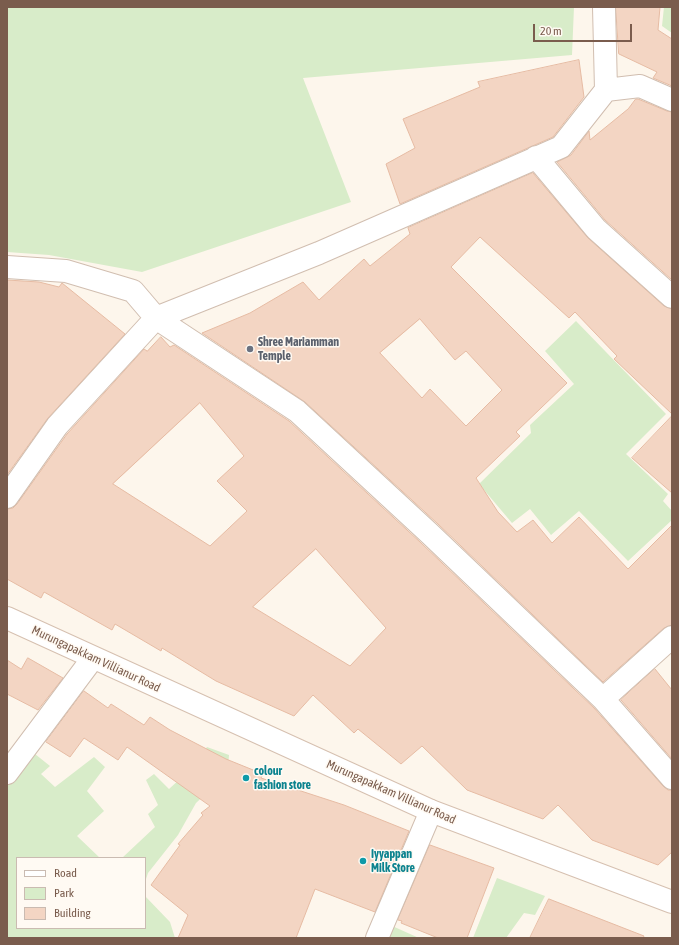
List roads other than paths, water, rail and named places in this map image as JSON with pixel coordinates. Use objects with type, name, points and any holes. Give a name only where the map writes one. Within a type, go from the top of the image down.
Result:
[{"type":"street","points":[[7,497],[57,426],[156,318],[319,253],[536,157],[562,148],[606,90],[604,7]]},
{"type":"street","points":[[606,90],[640,86],[672,100]]},
{"type":"street","points":[[536,157],[596,229],[672,297]]},
{"type":"street","points":[[7,266],[66,271],[133,291],[156,318],[297,411],[603,699],[672,778]]},
{"type":"street","name":"Murungapakkam Villianur Road","points":[[7,618],[431,811],[672,902]]},
{"type":"street","points":[[603,699],[672,637]]},
{"type":"street","points":[[7,773],[93,658]]},
{"type":"street","points":[[377,938],[431,811]]},
{"type":"place","name":"Shree Mariamman Temple","points":[[250,349]]},
{"type":"place","name":"colour fashion store","points":[[246,778]]},
{"type":"place","name":"Iyyappan Milk Store","points":[[363,861]]}]
